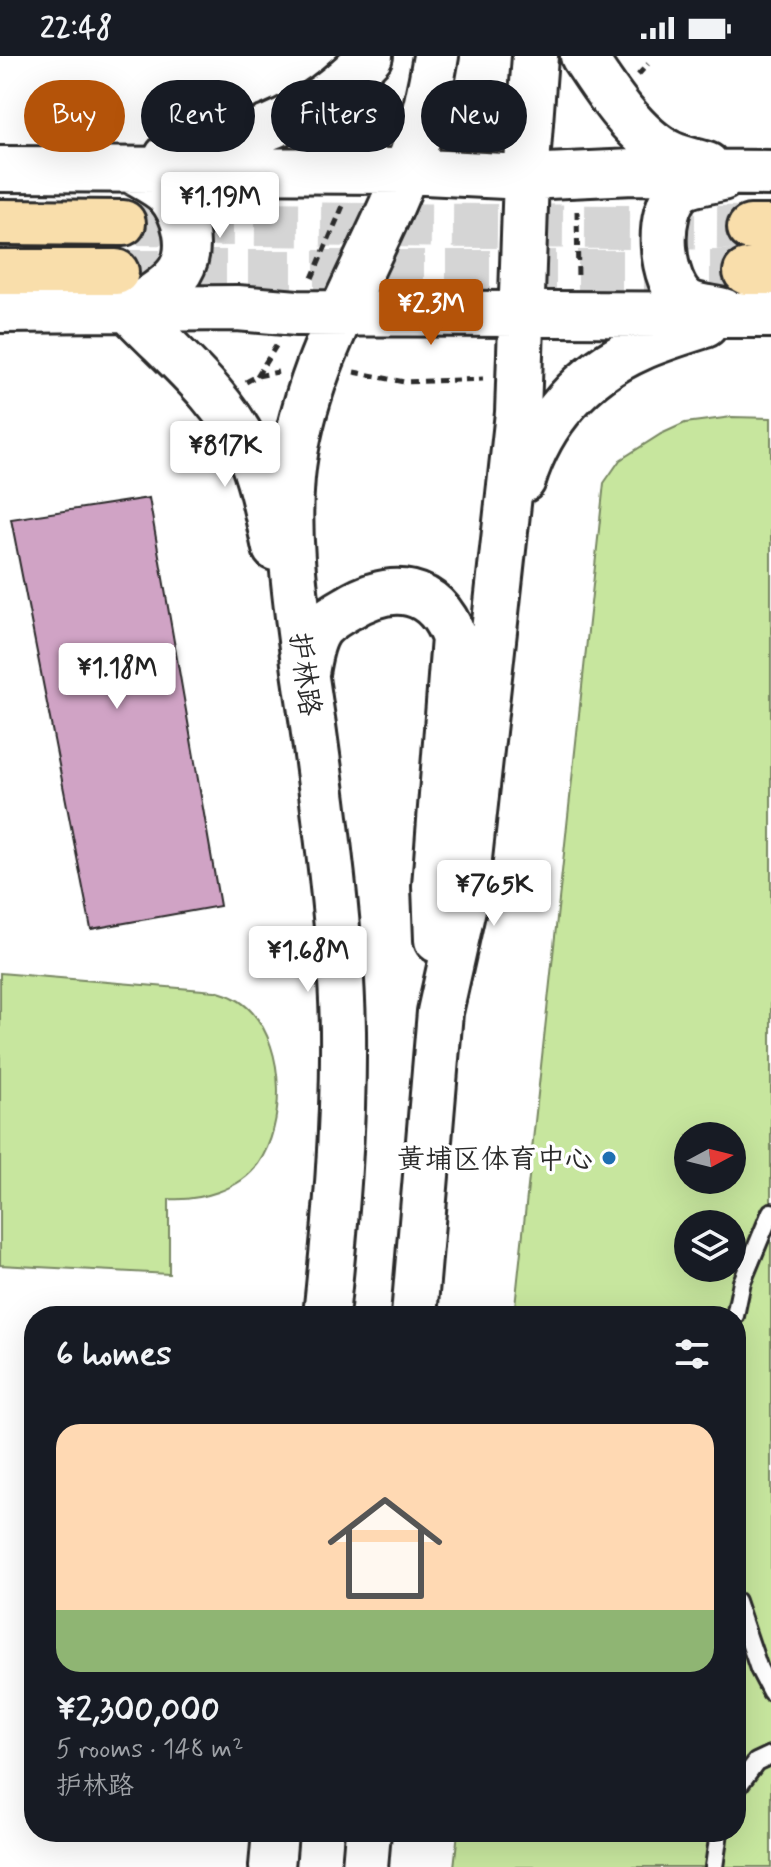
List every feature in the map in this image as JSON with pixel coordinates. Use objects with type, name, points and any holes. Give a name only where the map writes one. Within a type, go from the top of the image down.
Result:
[{"type":"main road","points":[[131,170],[259,131],[318,101],[352,75],[370,56]]},
{"type":"main road","name":"护林路","points":[[327,1306],[340,1153],[341,976],[331,865],[291,546],[292,477],[298,435],[320,365],[405,171],[430,95],[436,56]]},
{"type":"main road","points":[[440,1012],[464,904],[506,533],[520,378],[526,177],[535,56]]},
{"type":"main road","points":[[583,56],[613,103],[669,154],[754,173]]},
{"type":"main road","points":[[0,169],[405,171],[526,177],[633,172],[754,173]]},
{"type":"main road","points":[[0,310],[162,289],[179,272],[184,258],[186,233],[180,213],[167,193],[131,170]]},
{"type":"main road","points":[[752,315],[686,301],[673,282],[662,233],[669,206],[681,189],[754,173]]},
{"type":"main road","points":[[0,222],[123,223]]},
{"type":"main road","points":[[0,272],[237,308],[297,313],[752,315]]},
{"type":"main road","points":[[123,292],[216,398],[250,454],[306,673]]},
{"type":"main road","points":[[506,533],[529,458],[565,400],[606,366],[640,348],[752,315]]},
{"type":"main road","points":[[306,673],[320,628],[335,615],[375,594],[393,591],[413,593],[430,602],[447,618],[454,638],[435,886],[440,1012],[415,1306]]},
{"type":"main road","points":[[272,1867],[274,1842]]},
{"type":"main road","points":[[365,1867],[367,1842]]},
{"type":"lane","points":[[737,1306],[742,1282],[771,1212]]},
{"type":"lane","points":[[746,1631],[759,1669],[771,1692]]},
{"type":"lane","points":[[746,1776],[756,1762],[771,1755]]},
{"type":"lane","points":[[714,1867],[718,1842]]},
{"type":"path","points":[[357,172],[297,313],[257,376],[320,365],[404,382],[520,378]]},
{"type":"path","points":[[577,176],[578,315]]},
{"type":"green space","name":"黄埔区体育中心","points":[[732,417],[771,418],[771,1867],[454,1867],[457,1842],[746,1842],[746,1306],[515,1306],[604,483],[620,460],[685,423]]},
{"type":"green space","points":[[0,973],[215,991],[244,1004],[263,1028],[271,1046],[278,1087],[274,1129],[267,1148],[250,1173],[230,1187],[206,1196],[169,1199],[169,1274],[0,1265]]},
{"type":"building","points":[[149,498],[220,906],[91,929],[11,519]]},
{"type":"tunnel","points":[[123,223],[750,228]]},
{"type":"tunnel","points":[[116,272],[746,272]]},
{"type":"place","name":"黄埔区体育中心","points":[[609,1158]]}]
